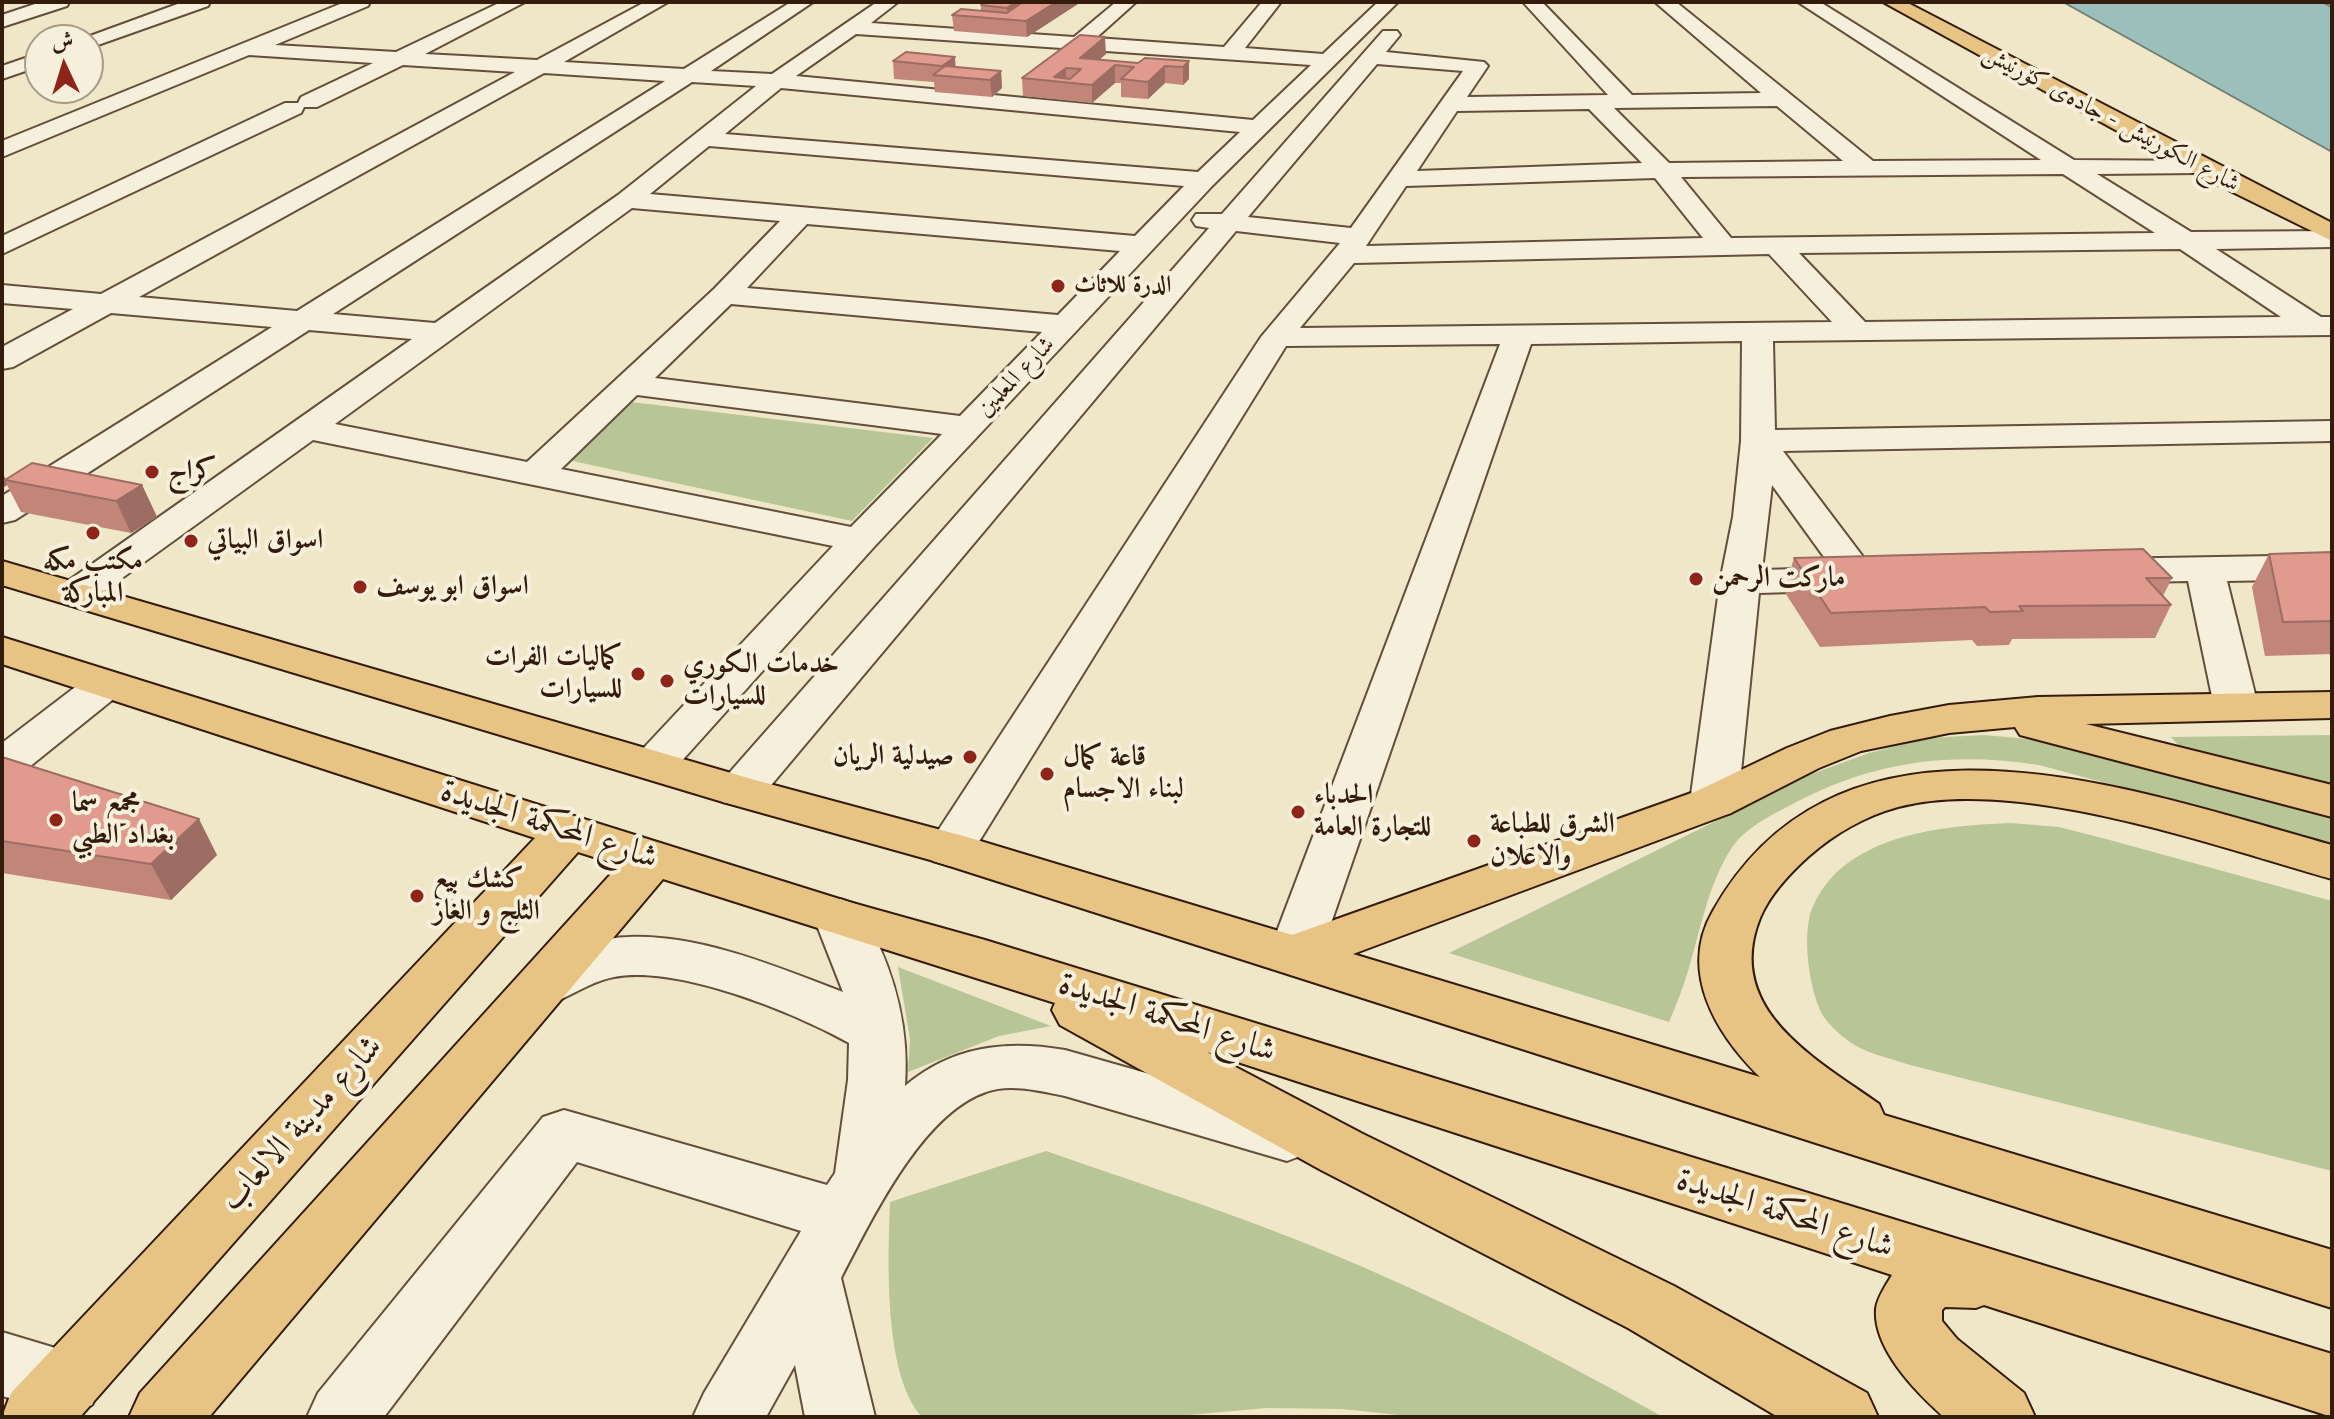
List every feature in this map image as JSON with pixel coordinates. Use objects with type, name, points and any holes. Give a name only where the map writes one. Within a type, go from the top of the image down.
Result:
[{"type":"main road","name":"شارع الكورنيش - جادەی کۆرنیش","points":[[1892,2],[2031,77],[2106,92],[2332,212]]},
{"type":"main road","name":"شارع الكورنيش - جادەی کۆرنیش","points":[[1931,2],[2199,166],[2332,236]]},
{"type":"main road","points":[[2,573],[740,791],[950,849],[2332,1279]]},
{"type":"main road","name":"شارع المحكمة الجديدة","points":[[2,650],[840,918],[985,960],[2332,1386]]},
{"type":"main road","points":[[1294,955],[1714,802],[1803,758],[1846,741],[1949,719],[2038,711],[2332,705]]},
{"type":"main road","points":[[1997,715],[2332,801]]},
{"type":"main road","points":[[1879,1138],[1771,1053],[1745,1024],[1728,989],[1724,962],[1729,932],[1744,901],[1781,855],[1820,823],[1849,809],[1919,788],[1952,785],[2015,787],[2102,801],[2332,862]]},
{"type":"main road","name":"شارع مدينة الالعاب","points":[[51,1399],[569,831]]},
{"type":"main road","points":[[164,1417],[653,858]]},
{"type":"main road","points":[[985,960],[1342,1152],[1651,1307],[1843,1417]]},
{"type":"main road","points":[[2000,1417],[1973,1399],[1934,1363],[1917,1338],[1909,1314],[1909,1303],[1914,1293],[1935,1279],[1971,1278],[2002,1284]]},
{"type":"street","points":[[2,21],[60,2]]},
{"type":"street","points":[[104,36],[201,2]]},
{"type":"street","points":[[2,150],[361,2]]},
{"type":"street","points":[[2,246],[516,2]]},
{"type":"street","points":[[2,360],[659,2]]},
{"type":"street","points":[[2,512],[804,2]]},
{"type":"street","points":[[75,594],[627,200],[776,81],[889,2]]},
{"type":"street","points":[[1078,44],[1127,2]]},
{"type":"street","points":[[1230,53],[1272,2]]},
{"type":"street","name":"شارع المعلمين","points":[[654,764],[860,540],[1204,180],[1389,2]]},
{"type":"street","points":[[740,791],[1419,2]]},
{"type":"street","points":[[1532,2],[1627,102]]},
{"type":"street","points":[[1664,2],[1778,99],[1866,168]]},
{"type":"street","points":[[1807,2],[2326,330]]},
{"type":"street","points":[[850,28],[1326,60]]},
{"type":"street","points":[[245,49],[776,81],[1257,127]]},
{"type":"street","points":[[950,849],[1276,337],[1352,246],[1477,66],[1371,57]]},
{"type":"street","points":[[2,73],[24,65]]},
{"type":"street","points":[[1450,104],[1778,99]]},
{"type":"street","points":[[1595,102],[1662,170],[1723,246]]},
{"type":"street","points":[[2,136],[27,140]]},
{"type":"street","points":[[705,139],[1204,180]]},
{"type":"street","points":[[1397,179],[1662,170],[2199,166]]},
{"type":"street","points":[[627,200],[1142,245]]},
{"type":"street","points":[[536,473],[724,295],[801,215]]},
{"type":"street","points":[[1171,215],[1352,246],[1777,246],[2332,236]]},
{"type":"street","points":[[1777,246],[1856,330]]},
{"type":"street","points":[[2,294],[443,333]]},
{"type":"street","points":[[724,295],[1066,325]]},
{"type":"street","points":[[1276,337],[1856,330],[2326,330]]},
{"type":"street","points":[[1714,802],[1740,582],[1752,517],[1758,441],[1757,331]]},
{"type":"street","points":[[1294,955],[1519,334]]},
{"type":"street","points":[[631,385],[968,427]]},
{"type":"street","points":[[310,429],[860,540]]},
{"type":"street","points":[[1758,441],[2332,431]]},
{"type":"street","points":[[1740,582],[1874,578],[1758,441]]},
{"type":"street","points":[[2063,573],[2332,567]]},
{"type":"street","points":[[2205,569],[2236,706]]},
{"type":"street","points":[[2,766],[106,684]]},
{"type":"street","points":[[840,918],[870,992],[877,1032],[878,1071],[873,1117],[851,1201]]},
{"type":"street","points":[[538,989],[597,961],[652,956],[690,964],[813,1002],[877,1032]]},
{"type":"street","points":[[728,1417],[851,1201],[898,1131],[931,1097],[963,1076],[1002,1067],[1032,1067],[1065,1073],[1342,1152]]},
{"type":"street","points":[[342,1417],[564,1134],[851,1201]]},
{"type":"street","points":[[809,1277],[840,1417]]},
{"type":"street","points":[[2,1364],[51,1399]]},
{"type":"green space","points":[[631,402],[933,438],[852,521],[568,460]]},
{"type":"green space","points":[[1984,735],[2040,740],[2332,816],[2332,844],[2039,765],[1972,759],[1940,760],[1879,770],[1848,779],[1765,819],[1738,840],[1717,875],[1669,1022],[1449,953],[1809,775],[1869,753],[1928,738]]},
{"type":"green space","points":[[2332,735],[2332,791],[2185,753],[2171,737]]},
{"type":"green space","points":[[2011,823],[2059,827],[2332,901],[2332,1171],[1910,1065],[1859,1048],[1831,1026],[1822,1014],[1813,990],[1807,945],[1809,917],[1829,880],[1852,860],[1888,842],[1928,831]]},
{"type":"green space","points":[[898,967],[1051,1026],[999,1036],[908,1072],[910,1039]]},
{"type":"green space","points":[[1046,1151],[1262,1226],[1340,1257],[1527,1344],[1663,1417],[1417,1417],[1342,1409],[1267,1408],[1166,1417],[922,1417],[909,1398],[894,1345],[889,1283],[890,1202]]},
{"type":"water","points":[[2063,2],[2322,2],[2332,7],[2332,152]]},
{"type":"building","points":[[986,2],[1015,2],[1007,8],[981,5]]},
{"type":"building","points":[[1023,2],[1056,2],[1026,21],[952,15],[961,9],[1007,13]]},
{"type":"building","points":[[1080,35],[1105,37],[1080,58],[1138,63],[1145,58],[1189,61],[1183,67],[1165,66],[1148,82],[1121,79],[1134,67],[1115,65],[1092,85],[1022,78]],"holes":[[[1066,68],[1081,69],[1070,79],[1054,77]]]},
{"type":"building","points":[[906,52],[955,57],[942,66],[893,61]]},
{"type":"building","points":[[945,66],[1001,71],[990,80],[933,75]]},
{"type":"building","points":[[32,463],[142,485],[116,501],[5,480]]},
{"type":"building","points":[[2143,549],[2172,578],[2146,578],[2171,605],[2019,606],[2023,611],[1990,612],[1985,607],[1831,613],[1794,558]]},
{"type":"building","points":[[2332,552],[2332,621],[2283,622],[2269,554]]},
{"type":"building","points":[[2,757],[199,819],[151,864],[2,841]]},
{"type":"place","name":"الدرة للاثاث","points":[[1058,286]]},
{"type":"place","name":"كراج","points":[[152,472]]},
{"type":"place","name":"مكتب مكه المباركة","points":[[93,533]]},
{"type":"place","name":"اسواق البياتي","points":[[191,541]]},
{"type":"place","name":"ماركت الرحمن","points":[[1696,579]]},
{"type":"place","name":"اسواق ابو يوسف","points":[[360,587]]},
{"type":"place","name":"كماليات الفرات للسيارات","points":[[638,674]]},
{"type":"place","name":"خدمات الكوري للسيارات","points":[[667,681]]},
{"type":"place","name":"صيدلية الريان","points":[[970,757]]},
{"type":"place","name":"قاعة كمال لبناء الاجسام","points":[[1047,774]]},
{"type":"place","name":"الحدباء للتجارة العامة","points":[[1298,812]]},
{"type":"place","name":"مجمع سما بغداد الطبي","points":[[56,820]]},
{"type":"place","name":"الشرق للطباعة والاعلان","points":[[1474,841]]},
{"type":"place","name":"كشك بيع الثلج و الغاز","points":[[417,896]]}]
